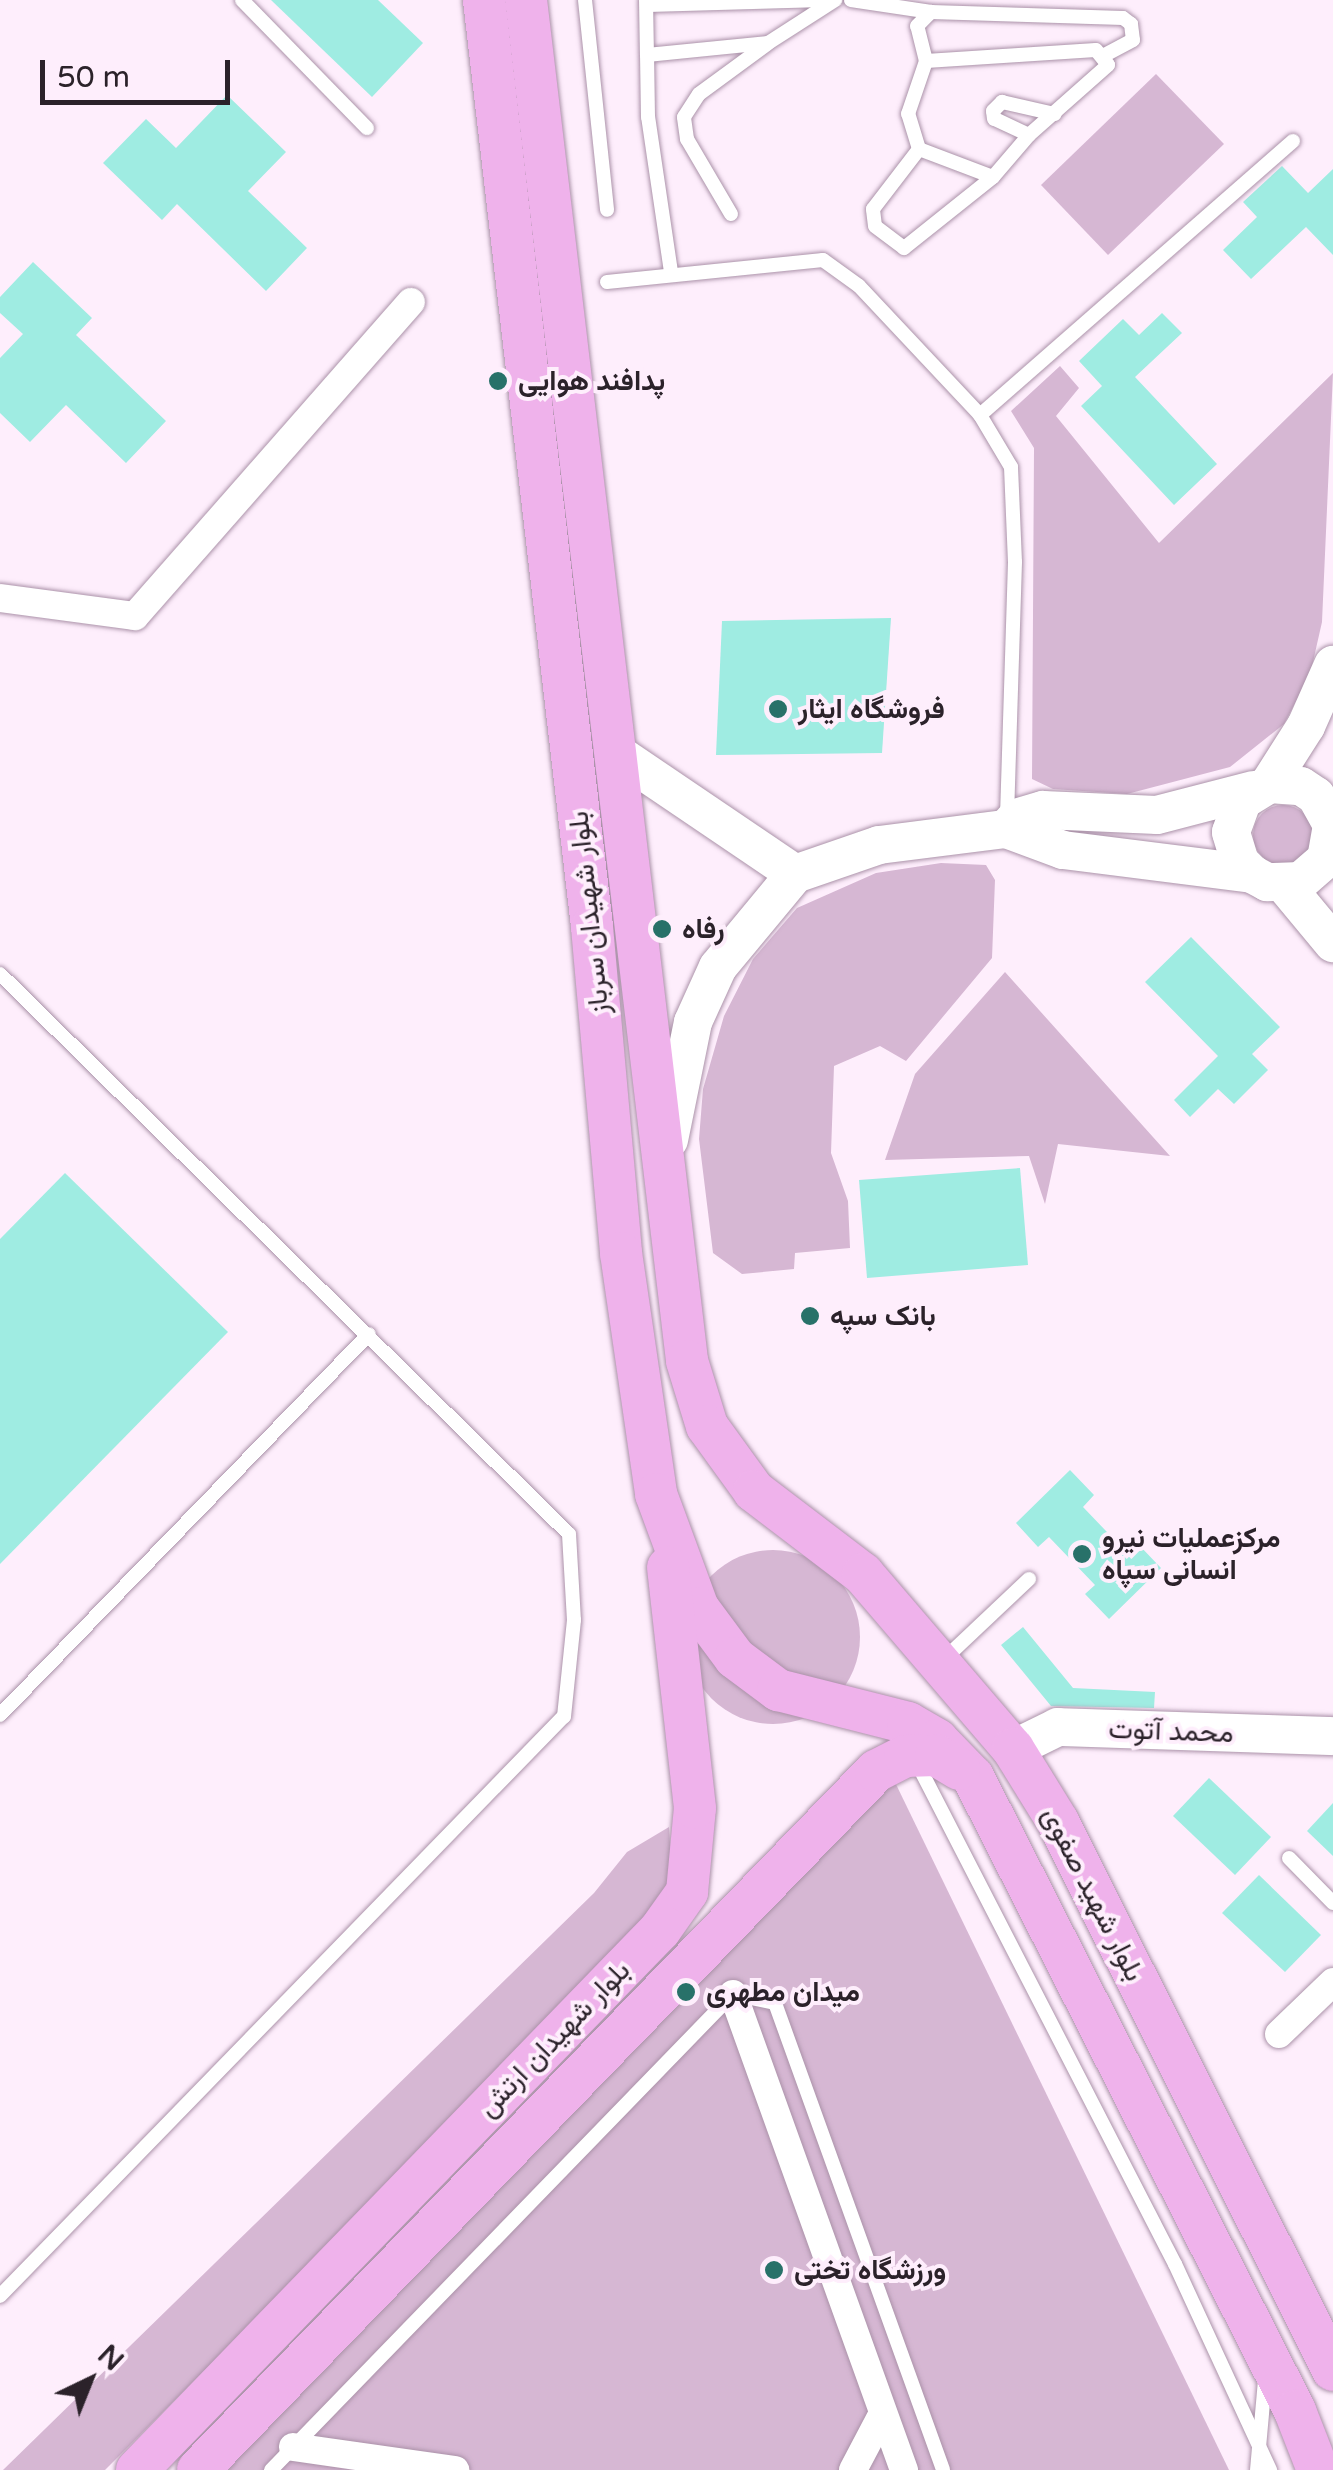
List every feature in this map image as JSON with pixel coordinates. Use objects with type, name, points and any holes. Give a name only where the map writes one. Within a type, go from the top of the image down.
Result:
[{"type":"main road","name":"بلوار شهیدان سرباز","points":[[484,0],[592,927],[621,1254],[656,1494],[698,1608],[736,1658],[778,1690],[872,1718]]},
{"type":"main road","name":"بلوار شهیدان سرباز","points":[[526,0],[687,1361],[707,1426],[754,1491]]},
{"type":"main road","name":"بلوار شهید صفوی","points":[[754,1491],[863,1574],[1013,1749],[1058,1822],[1333,2370]]},
{"type":"main road","name":"بلوار شهیدان ارتش","points":[[137,2470],[660,1930],[687,1892],[694,1808],[656,1494]]},
{"type":"main road","name":"بلوار شهید صفوی","points":[[872,1718],[908,1723],[938,1740],[973,1777],[1268,2355],[1318,2470]]},
{"type":"main road","points":[[914,1756],[936,1755],[973,1777]]},
{"type":"main road","name":"بلوار شهیدان ارتش","points":[[198,2470],[876,1771],[914,1756]]},
{"type":"street","points":[[0,598],[135,616],[411,302]]},
{"type":"street","points":[[1333,664],[1262,787],[1234,815],[1231,832],[1268,879],[1333,942]]},
{"type":"street","points":[[615,752],[795,874]]},
{"type":"street","points":[[1006,829],[1016,818],[1043,810],[1157,815],[1262,787],[1302,786],[1316,796],[1332,825]]},
{"type":"street","points":[[1333,816],[1333,878]]},
{"type":"street","points":[[664,1172],[694,1022],[718,967],[795,874],[879,845],[1006,829],[1062,850],[1268,879],[1315,872],[1332,842]]},
{"type":"street","name":"محمد آتوت","points":[[1013,1749],[1058,1727],[1333,1736]]},
{"type":"street","points":[[1279,2034],[1333,1982]]},
{"type":"street","points":[[733,1994],[904,2470]]},
{"type":"street","points":[[853,2470],[883,2413]]},
{"type":"street","points":[[293,2447],[455,2470]]},
{"type":"lane","points":[[242,0],[367,128]]},
{"type":"lane","points":[[586,0],[608,210]]},
{"type":"lane","points":[[670,272],[648,118],[647,2],[823,0]]},
{"type":"lane","points":[[731,214],[687,139],[684,118],[699,94],[835,0]]},
{"type":"lane","points":[[852,0],[930,12],[1123,18],[1133,40],[1105,56]]},
{"type":"lane","points":[[919,149],[908,114],[926,61],[917,26],[930,12]]},
{"type":"lane","points":[[647,55],[768,43]]},
{"type":"lane","points":[[919,149],[873,209],[876,226],[904,248],[994,176],[1029,135],[1108,65],[1105,56],[1096,50],[926,61]]},
{"type":"lane","points":[[1029,135],[994,119],[993,110],[1002,102],[1055,114]]},
{"type":"lane","points":[[980,415],[1293,141]]},
{"type":"lane","points":[[919,149],[994,176]]},
{"type":"lane","points":[[607,282],[670,272],[823,260],[859,286],[980,415],[1010,467],[1015,562],[1006,829]]},
{"type":"lane","points":[[0,2296],[564,1716],[574,1620],[569,1534],[369,1334],[3,985]]},
{"type":"lane","points":[[0,1715],[369,1334]]},
{"type":"lane","points":[[941,1663],[1029,1579]]},
{"type":"lane","points":[[914,1756],[1175,2264],[1270,2470]]},
{"type":"lane","points":[[1290,1858],[1333,1903]]},
{"type":"lane","points":[[271,2470],[733,1994],[775,2002],[944,2470]]},
{"type":"lane","points":[[1257,2470],[1268,2355]]},
{"type":"shaded area","points":[[1156,74],[1224,144],[1108,255],[1041,185]]},
{"type":"shaded area","points":[[1060,366],[1079,388],[1056,416],[1159,543],[1333,373],[1322,622],[1310,675],[1284,724],[1230,767],[1127,794],[1053,789],[1032,779],[1034,448],[1011,411]]},
{"type":"shaded area","points":[[1283,805],[1304,814],[1313,835],[1304,856],[1283,865],[1262,856],[1253,835],[1262,814]]},
{"type":"shaded area","points":[[941,863],[986,865],[995,880],[992,958],[906,1061],[880,1046],[834,1066],[831,1153],[848,1201],[850,1248],[795,1253],[794,1269],[742,1274],[713,1253],[699,1139],[703,1089],[724,1016],[753,959],[797,908],[876,873]]},
{"type":"shaded area","points":[[1005,972],[1170,1156],[1058,1144],[1045,1204],[1029,1156],[885,1160],[915,1074]]},
{"type":"shaded area","points":[[773,1550],[806,1557],[835,1575],[853,1604],[860,1637],[853,1670],[835,1699],[806,1717],[773,1724],[740,1717],[711,1699],[693,1670],[686,1637],[693,1604],[711,1575],[740,1557]]},
{"type":"shaded area","name":"ورزشگاه تختی","points":[[891,1774],[1229,2470],[223,2470]]},
{"type":"shaded area","points":[[669,1827],[673,1891],[636,1939],[105,2470],[3,2470],[594,1893],[627,1852]]},
{"type":"building","points":[[271,0],[378,0],[423,43],[372,97]]},
{"type":"building","points":[[227,95],[286,152],[248,191],[307,248],[266,291],[177,204],[162,220],[103,163],[146,119],[176,148]]},
{"type":"building","points":[[1282,166],[1308,193],[1333,169],[1333,255],[1306,227],[1251,279],[1223,250],[1257,217],[1243,202]]},
{"type":"building","points":[[33,262],[92,318],[76,335],[166,421],[126,463],[66,405],[30,442],[0,413],[0,358],[23,334],[0,313],[0,297]]},
{"type":"building","points":[[1162,313],[1182,333],[1135,377],[1217,464],[1174,505],[1081,406],[1102,386],[1079,361],[1123,319],[1139,335]]},
{"type":"building","points":[[891,618],[882,753],[716,755],[722,621]]},
{"type":"building","points":[[1191,937],[1280,1027],[1252,1054],[1268,1070],[1234,1104],[1218,1089],[1190,1117],[1174,1100],[1218,1056],[1145,982]]},
{"type":"building","points":[[1020,1168],[1028,1265],[867,1278],[859,1180]]},
{"type":"building","points":[[65,1173],[228,1332],[0,1564],[0,1239]]},
{"type":"building","points":[[1070,1470],[1094,1495],[1083,1507],[1129,1555],[1139,1545],[1161,1568],[1109,1619],[1085,1594],[1095,1585],[1049,1537],[1038,1547],[1016,1523]]},
{"type":"building","points":[[1023,1627],[1073,1688],[1155,1692],[1154,1708],[1051,1706],[1001,1645]]},
{"type":"building","points":[[1209,1778],[1271,1837],[1235,1875],[1173,1816]]},
{"type":"building","points":[[1333,1803],[1333,1856],[1307,1831]]},
{"type":"building","points":[[1259,1875],[1321,1935],[1285,1972],[1222,1913]]},
{"type":"place","name":"پدافند هوایی","points":[[498,381]]},
{"type":"place","name":"فروشگاه ایثار","points":[[778,709]]},
{"type":"place","name":"رفاه","points":[[662,929]]},
{"type":"place","name":"بانک سپه","points":[[810,1316]]},
{"type":"place","name":"مرکزعملیات نیرو انسانی سپاه","points":[[1082,1554]]},
{"type":"place","name":"میدان مطهری","points":[[686,1992]]},
{"type":"place","name":"ورزشگاه تختی","points":[[774,2270]]}]
